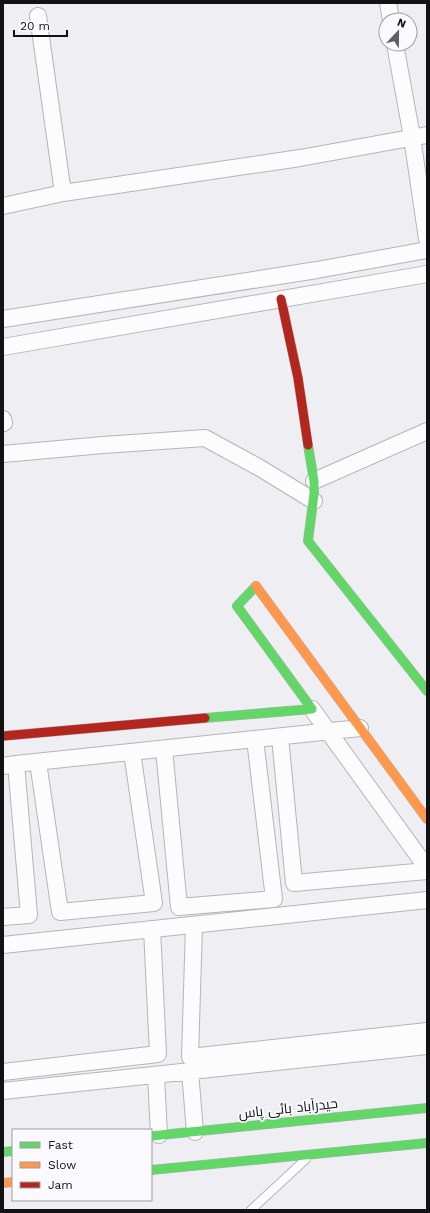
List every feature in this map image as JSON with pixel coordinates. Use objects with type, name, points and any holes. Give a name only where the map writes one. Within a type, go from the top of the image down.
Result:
[{"type":"main road","points":[[281,299],[298,378],[314,481],[314,501],[308,541],[427,691]]},
{"type":"main road","points":[[312,709],[237,606],[256,586],[427,819]]},
{"type":"main road","points":[[3,736],[312,709]]},
{"type":"main road","name":"حیدرآباد بائی پاس","points":[[155,1136],[427,1108]]},
{"type":"main road","points":[[152,1170],[427,1143]]},
{"type":"street","points":[[38,16],[63,193]]},
{"type":"street","points":[[397,52],[419,136],[427,239]]},
{"type":"street","points":[[3,206],[63,193],[300,158],[419,136]]},
{"type":"street","points":[[3,319],[309,271],[427,250]]},
{"type":"street","points":[[3,347],[427,274]]},
{"type":"street","points":[[314,481],[427,431]]},
{"type":"street","points":[[3,454],[204,438],[260,468],[314,501]]},
{"type":"street","points":[[312,709],[427,868]]},
{"type":"street","points":[[3,917],[29,915],[9,765],[360,728]]},
{"type":"street","points":[[280,737],[294,883],[427,871]]},
{"type":"street","points":[[164,749],[179,907],[274,899],[255,739]]},
{"type":"street","points":[[38,762],[60,912],[154,903],[132,752]]},
{"type":"street","points":[[3,945],[427,900]]},
{"type":"street","points":[[194,925],[190,1057],[427,1031]]},
{"type":"street","points":[[3,1072],[158,1054],[152,929]]},
{"type":"street","points":[[3,1091],[427,1046]]},
{"type":"street","points":[[190,1071],[195,1132]]},
{"type":"street","points":[[155,1136],[156,1075]]},
{"type":"lane","points":[[251,1210],[311,1155]]},
{"type":"traffic: fast","points":[[308,445],[314,481],[314,494],[308,541],[427,691]]},
{"type":"traffic: fast","points":[[205,718],[312,709],[237,606],[256,586]]},
{"type":"traffic: fast","points":[[152,1136],[427,1108]]},
{"type":"traffic: fast","points":[[152,1170],[427,1143]]},
{"type":"traffic: fast","points":[[3,1152],[12,1151]]},
{"type":"traffic: slow","points":[[256,586],[427,819]]},
{"type":"traffic: slow","points":[[3,1183],[12,1182]]},
{"type":"traffic: jam","points":[[281,299],[298,378],[308,445]]},
{"type":"traffic: jam","points":[[3,736],[205,718]]}]
